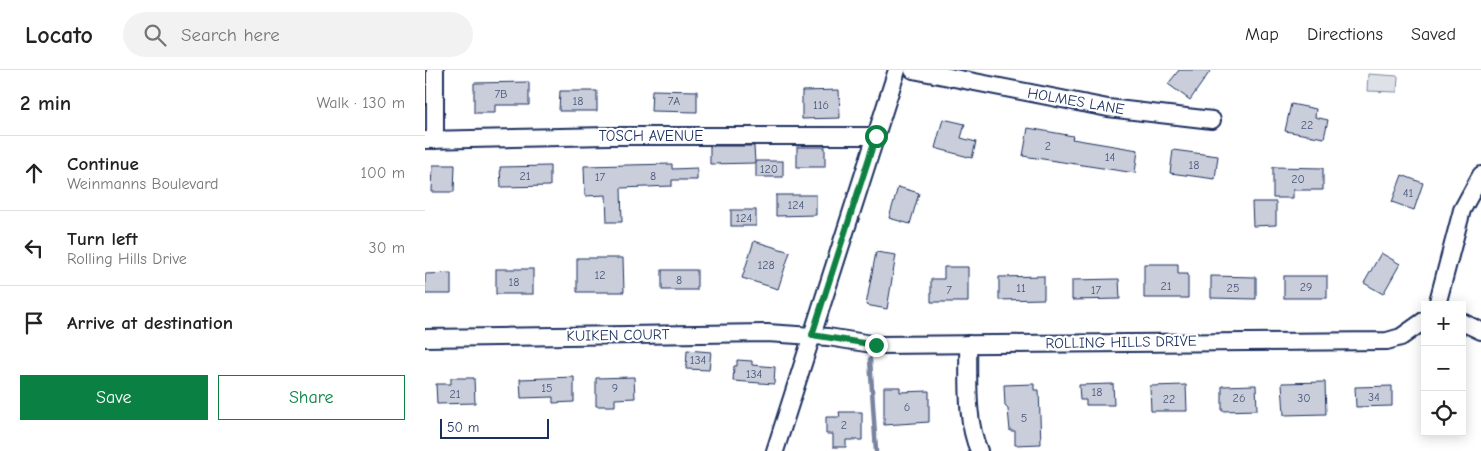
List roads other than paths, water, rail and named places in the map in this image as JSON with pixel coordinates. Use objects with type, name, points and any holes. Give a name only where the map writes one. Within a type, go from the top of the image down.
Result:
[{"type":"street","points":[[430,140],[435,70]]},
{"type":"street","points":[[775,451],[897,70]]},
{"type":"street","name":"HOLMES LANE","points":[[913,70],[1108,108],[1211,120]]},
{"type":"street","name":"TOSCH AVENUE","points":[[430,140],[608,136],[876,136]]},
{"type":"street","points":[[1438,301],[1462,210],[1481,175]]},
{"type":"street","name":"ROLLING HILLS DRIVE","points":[[812,335],[878,345],[1387,341],[1401,337],[1421,323]]},
{"type":"street","points":[[1466,324],[1481,331]]},
{"type":"street","name":"KUIKEN COURT","points":[[425,338],[767,333],[812,335]]},
{"type":"street","points":[[968,344],[969,415],[971,430],[979,451]]},
{"type":"waterway","points":[[870,359],[876,451]]}]
